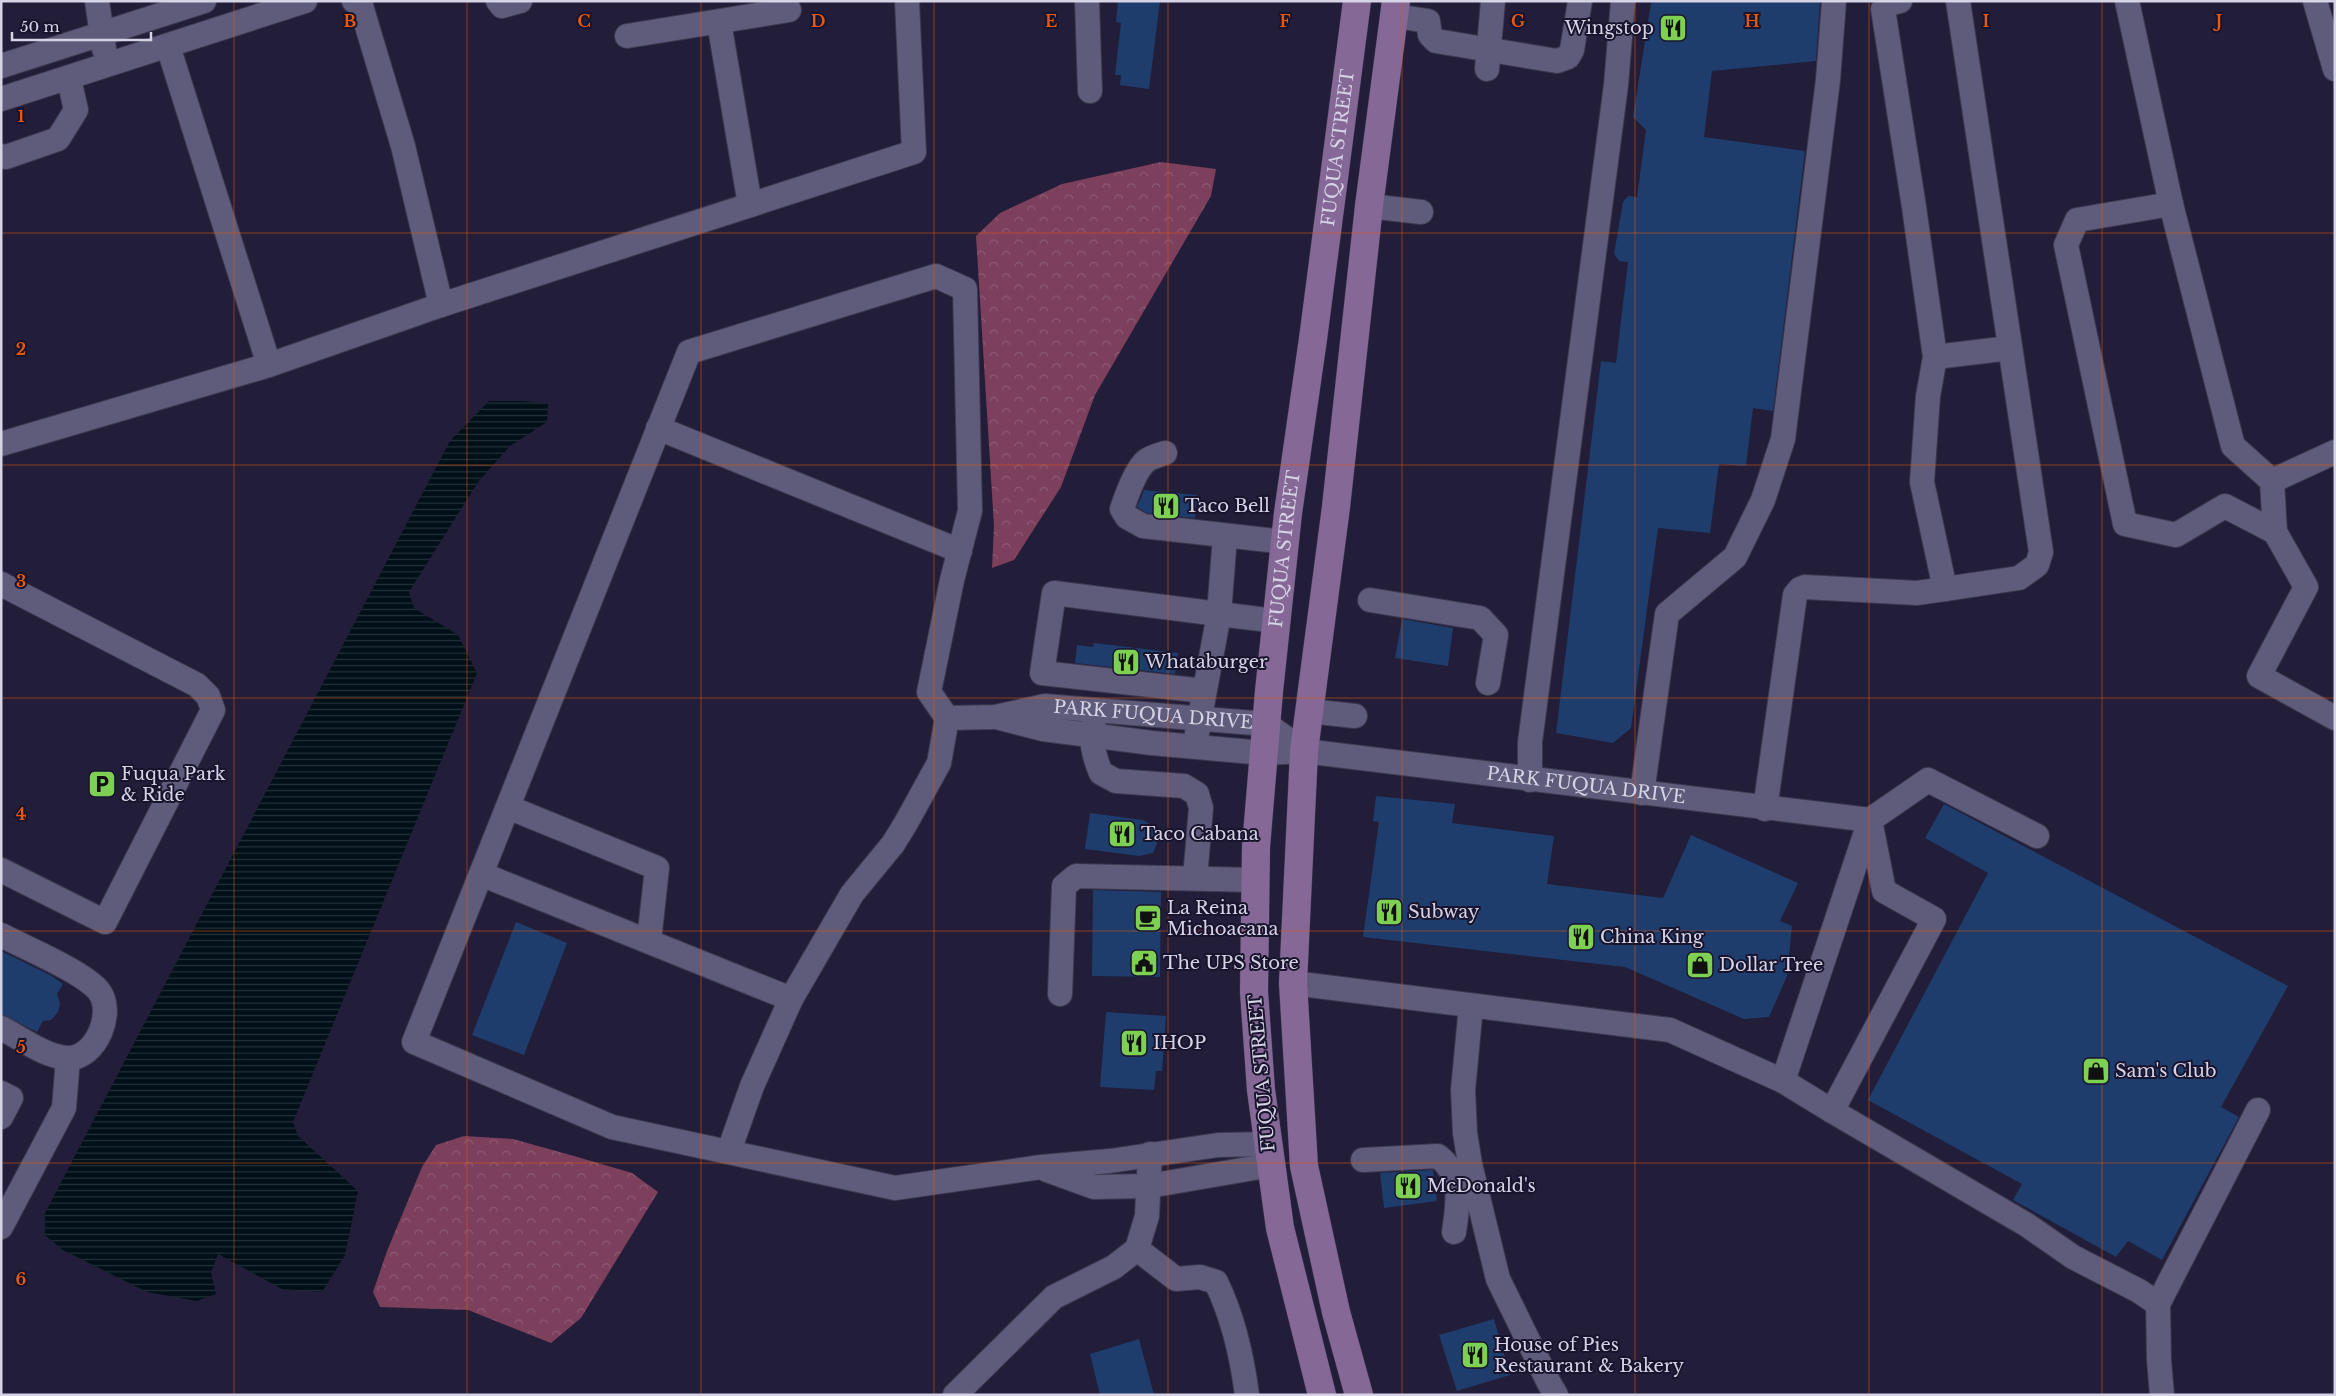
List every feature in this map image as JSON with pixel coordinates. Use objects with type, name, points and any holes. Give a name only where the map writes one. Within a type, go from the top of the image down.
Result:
[{"type":"main road","name":"FUQUA STREET","points":[[1320,1392],[1280,1228],[1261,1090],[1254,992],[1255,880],[1263,753],[1285,542],[1357,1]]},
{"type":"main road","name":"FUQUA STREET","points":[[1361,1388],[1336,1312],[1304,1166],[1292,983],[1304,751],[1336,508],[1369,206],[1396,8]]},
{"type":"main road","points":[[1331,203],[1369,206]]},
{"type":"main road","points":[[1254,992],[1292,983]]},
{"type":"main road","points":[[1270,1155],[1303,1140]]},
{"type":"street","points":[[97,1],[100,35],[108,65]]},
{"type":"street","points":[[1,66],[204,1]]},
{"type":"street","points":[[1,100],[305,1]]},
{"type":"street","points":[[354,1],[361,6],[402,146],[441,305]]},
{"type":"street","points":[[498,1],[502,6],[520,1]]},
{"type":"street","points":[[1,444],[270,365],[441,305],[914,152],[907,1]]},
{"type":"street","points":[[1087,1],[1090,91]]},
{"type":"street","points":[[1488,59],[1493,1]]},
{"type":"street","points":[[1396,8],[1428,21],[1430,35],[1436,41],[1488,59],[1558,61],[1568,57],[1572,50],[1578,26],[1580,1]]},
{"type":"street","points":[[1530,780],[1530,742],[1616,86],[1623,1]]},
{"type":"street","points":[[1642,794],[1667,614],[1735,557],[1763,500],[1783,439],[1828,80],[1834,1]]},
{"type":"street","points":[[1900,1],[1887,4],[1883,9],[1935,357],[1928,396],[1922,482],[1945,589]]},
{"type":"street","points":[[1765,809],[1795,596],[1800,589],[1805,587],[1917,593],[2019,578],[2037,565],[2041,552],[1958,1]]},
{"type":"street","points":[[2127,1],[2171,204],[2233,446],[2272,481],[2275,532],[2306,587],[2258,676],[2335,718]]},
{"type":"street","points":[[2315,1],[2335,69]]},
{"type":"street","points":[[627,36],[789,10]]},
{"type":"street","points":[[719,22],[750,205]]},
{"type":"street","points":[[168,46],[270,365]]},
{"type":"street","points":[[1,156],[6,157],[58,139],[76,110],[69,79]]},
{"type":"street","points":[[2171,204],[2076,220],[2066,245],[2125,524],[2176,535],[2225,506],[2275,532]]},
{"type":"street","points":[[1369,206],[1421,212]]},
{"type":"street","points":[[730,1152],[752,1086],[791,999],[852,894],[893,844],[939,762],[947,718],[929,692],[970,511],[965,289],[936,276],[688,352],[414,1042],[612,1127],[894,1188],[1041,1167],[1110,1161],[1218,1145],[1270,1155]]},
{"type":"street","points":[[1935,357],[2010,348]]},
{"type":"street","points":[[658,428],[960,552]]},
{"type":"street","points":[[2272,481],[2335,452]]},
{"type":"street","points":[[1165,453],[1146,461],[1140,469],[1126,496],[1122,509],[1127,517],[1143,526],[1285,542]]},
{"type":"street","points":[[1195,747],[1219,614],[1225,536]]},
{"type":"street","points":[[1,584],[197,685],[208,696],[213,710],[105,922],[1,870]]},
{"type":"street","points":[[1204,691],[1042,673],[1054,593],[1276,621]]},
{"type":"street","points":[[1370,600],[1480,618],[1496,635],[1488,683]]},
{"type":"street","name":"PARK FUQUA DRIVE","points":[[1024,717],[1045,706],[1266,724],[1304,751]]},
{"type":"street","points":[[1095,710],[1091,734],[1094,755],[1101,773],[1116,781],[1184,786],[1197,794],[1201,808],[1195,878]]},
{"type":"street","points":[[1309,711],[1355,716]]},
{"type":"street","points":[[947,718],[1024,717]]},
{"type":"street","name":"PARK FUQUA DRIVE","points":[[1024,717],[1043,729],[1263,753],[1304,751],[1765,809],[1870,820]]},
{"type":"street","points":[[1783,1081],[1870,820],[1928,780],[2037,836]]},
{"type":"street","points":[[508,808],[656,868],[649,942]]},
{"type":"street","points":[[1832,1111],[1934,919],[1884,891],[1870,820]]},
{"type":"street","points":[[481,874],[791,999]]},
{"type":"street","points":[[1060,994],[1064,886],[1076,876],[1255,880]]},
{"type":"street","points":[[1,935],[85,979],[100,992],[106,1015],[100,1036],[84,1054],[68,1058],[49,1053],[1,1028]]},
{"type":"street","points":[[1292,983],[1670,1030],[1783,1081],[2028,1225],[2073,1257],[2139,1291],[2158,1304]]},
{"type":"street","points":[[1471,1006],[1463,1090],[1465,1133],[1470,1164],[1498,1279],[1556,1395]]},
{"type":"street","points":[[1,1227],[64,1108],[68,1058]]},
{"type":"street","points":[[1,1093],[12,1098],[1,1117]]},
{"type":"street","points":[[2162,1395],[2158,1304],[2258,1110]]},
{"type":"street","points":[[955,1395],[1054,1297],[1114,1267],[1137,1248],[1147,1216],[1150,1154]]},
{"type":"street","points":[[1041,1167],[1094,1186],[1149,1186],[1270,1155]]},
{"type":"street","points":[[1363,1160],[1438,1156],[1449,1165],[1456,1179],[1458,1202],[1454,1232]]},
{"type":"street","points":[[1137,1248],[1176,1279],[1200,1277],[1216,1282],[1226,1303],[1244,1368],[1247,1395]]},
{"type":"green space","points":[[1161,162],[1216,169],[1211,196],[1095,395],[1061,487],[1014,560],[992,568],[994,526],[976,236],[1000,213],[1062,184]]},
{"type":"green space","points":[[464,1136],[513,1139],[574,1156],[632,1173],[658,1192],[581,1318],[551,1343],[468,1310],[380,1307],[373,1292],[387,1251],[422,1167],[436,1145]]},
{"type":"shaded area","points":[[489,401],[524,401],[548,404],[547,422],[510,446],[478,482],[409,592],[414,608],[458,635],[477,673],[293,1122],[298,1136],[358,1191],[345,1255],[322,1292],[282,1289],[218,1254],[211,1273],[216,1294],[197,1301],[147,1292],[63,1250],[45,1235],[45,1213],[450,441]]},
{"type":"building","points":[[1118,1],[1160,1],[1149,89],[1120,85],[1121,75],[1115,75],[1121,23],[1116,22]]},
{"type":"building","points":[[1667,1],[1820,1],[1816,61],[1712,71],[1704,137],[1805,151],[1773,411],[1753,408],[1746,466],[1719,464],[1710,533],[1658,528],[1631,728],[1613,743],[1556,733],[1601,361],[1616,363],[1628,262],[1619,261],[1614,254],[1623,202],[1628,196],[1637,197],[1646,130],[1633,117],[1651,3]]},
{"type":"building","name":"Taco Bell","points":[[1144,490],[1197,495],[1195,518],[1147,513],[1137,507]]},
{"type":"building","points":[[1402,619],[1453,628],[1448,666],[1395,658]]},
{"type":"building","name":"Whataburger","points":[[1094,643],[1178,653],[1175,674],[1075,663],[1077,645],[1093,647]]},
{"type":"building","points":[[1376,796],[1455,804],[1452,823],[1554,836],[1547,884],[1663,898],[1691,835],[1798,883],[1780,921],[1792,926],[1787,976],[1769,1017],[1744,1019],[1625,967],[1363,937],[1379,822],[1373,821]]},
{"type":"building","points":[[1944,804],[2288,986],[2221,1107],[2239,1117],[2162,1260],[2128,1241],[2116,1257],[2013,1200],[2022,1184],[1868,1100],[1988,873],[1925,838]]},
{"type":"building","name":"Taco Cabana","points":[[1090,813],[1143,820],[1155,827],[1158,841],[1153,853],[1139,856],[1085,849]]},
{"type":"building","points":[[1093,890],[1161,892],[1160,977],[1092,976]]},
{"type":"building","points":[[516,922],[567,943],[524,1055],[472,1035]]},
{"type":"building","points":[[1,951],[50,975],[63,984],[57,994],[60,1003],[58,1012],[51,1020],[43,1021],[37,1032],[1,1014]]},
{"type":"building","name":"IHOP","points":[[1106,1012],[1166,1016],[1162,1071],[1156,1071],[1154,1090],[1100,1087]]},
{"type":"building","name":"McDonald's","points":[[1433,1170],[1437,1201],[1384,1208],[1380,1173]]},
{"type":"building","name":"House of Pies Restaurant & Bakery","points":[[1494,1319],[1510,1375],[1457,1391],[1439,1335]]},
{"type":"building","points":[[1139,1339],[1154,1395],[1100,1395],[1090,1354]]},
{"type":"place","name":"Wingstop","points":[[1673,28]]},
{"type":"place","name":"Taco Bell","points":[[1166,506]]},
{"type":"place","name":"Whataburger","points":[[1126,662]]},
{"type":"place","name":"Fuqua Park & Ride","points":[[102,784]]},
{"type":"place","name":"Taco Cabana","points":[[1122,834]]},
{"type":"place","name":"Subway","points":[[1389,912]]},
{"type":"place","name":"La Reina Michoacana","points":[[1148,918]]},
{"type":"place","name":"China King","points":[[1581,937]]},
{"type":"place","name":"The UPS Store","points":[[1144,963]]},
{"type":"place","name":"Dollar Tree","points":[[1700,965]]},
{"type":"place","name":"IHOP","points":[[1134,1043]]},
{"type":"place","name":"Sam's Club","points":[[2096,1071]]},
{"type":"place","name":"McDonald's","points":[[1408,1186]]},
{"type":"place","name":"House of Pies Restaurant & Bakery","points":[[1475,1355]]}]
